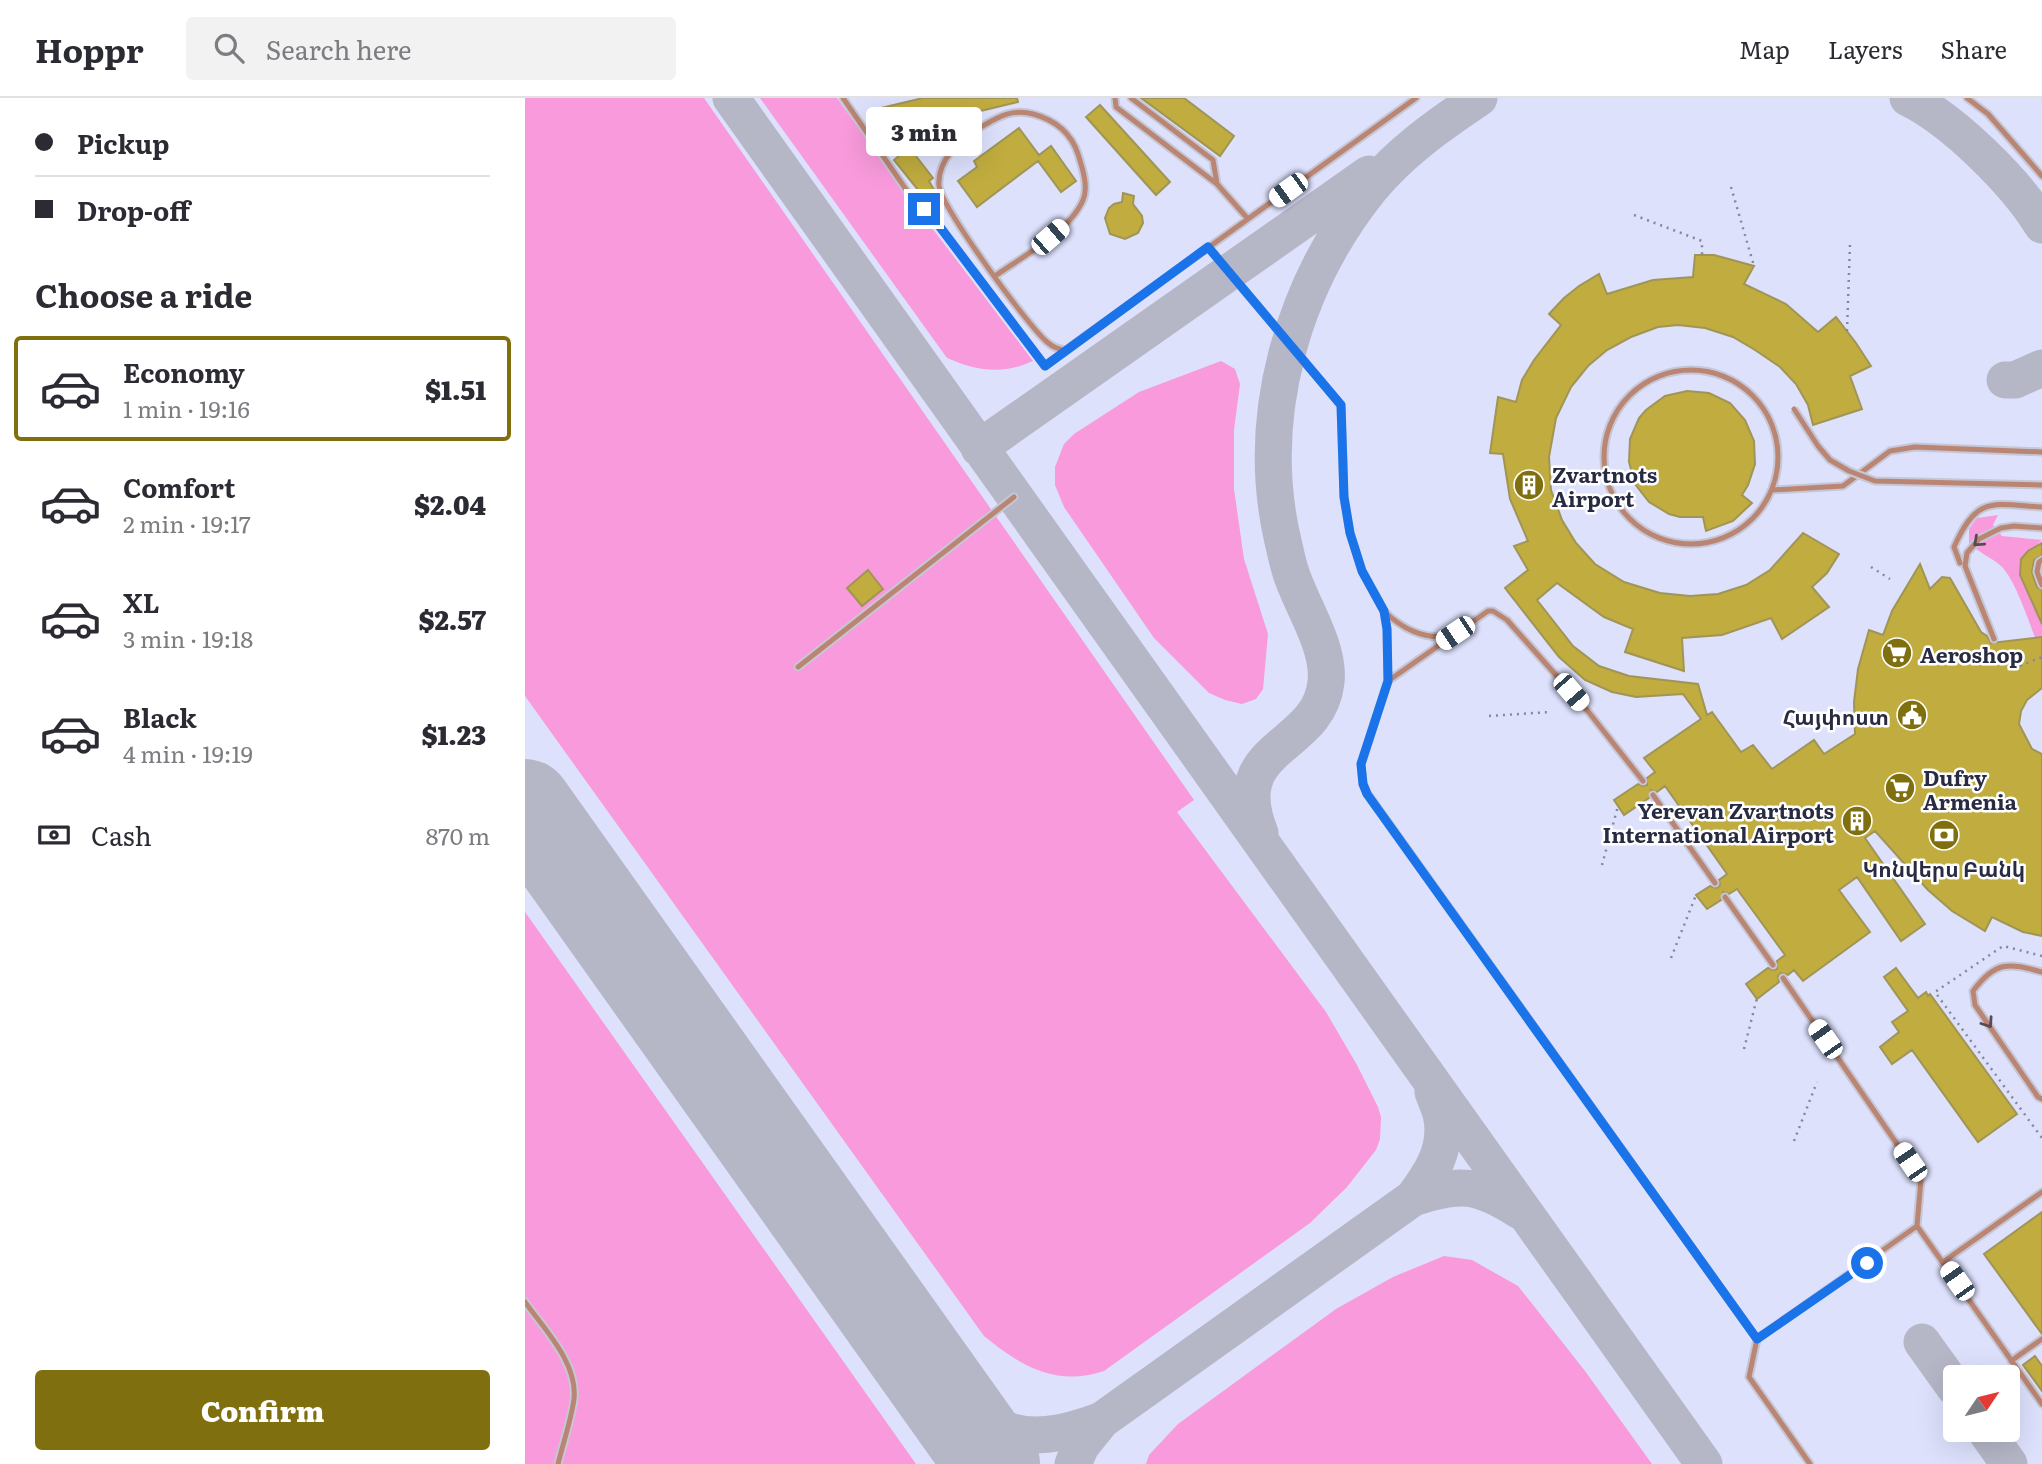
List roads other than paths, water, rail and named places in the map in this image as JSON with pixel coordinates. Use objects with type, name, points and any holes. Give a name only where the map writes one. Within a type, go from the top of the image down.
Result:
[{"type":"lane","points":[[843,98],[907,191],[940,227],[1045,366],[1416,98]]},
{"type":"lane","points":[[1115,98],[1116,107],[1217,184],[1248,219]]},
{"type":"lane","points":[[1131,98],[1213,160],[1217,184]]},
{"type":"lane","points":[[1967,98],[1988,114],[2042,176]]},
{"type":"lane","points":[[995,276],[1066,223],[1084,199],[1084,173],[1073,140],[1054,122],[1031,113],[1006,113],[964,136],[943,162],[939,185],[947,208],[995,276],[1032,327],[1056,349],[1066,350]]},
{"type":"lane","points":[[1208,247],[1341,405],[1344,497],[1350,533],[1362,571],[1384,611],[1397,624],[1432,637],[1455,633]]},
{"type":"lane","points":[[1697,370],[1723,376],[1747,390],[1765,411],[1771,423],[1776,436],[1778,464],[1772,490],[1748,524],[1725,538],[1685,545],[1658,538],[1635,524],[1617,504],[1611,492],[1606,479],[1604,451],[1610,425],[1633,391],[1657,377],[1697,370]]},
{"type":"lane","points":[[1794,409],[1830,460],[1875,481],[2042,485]]},
{"type":"lane","points":[[1772,490],[1843,486],[1890,450],[1915,447],[2042,452]]},
{"type":"lane","points":[[798,667],[1014,497]]},
{"type":"lane","points":[[1960,563],[1954,547],[1962,527],[1982,508],[1991,504],[2042,507]]},
{"type":"lane","points":[[1994,639],[1965,566],[1967,553],[1979,538],[2001,528],[2042,528]]},
{"type":"lane","points":[[2042,560],[2037,572],[2042,586]]},
{"type":"lane","points":[[1384,611],[1388,681],[1361,764],[1367,794],[1757,1339]]},
{"type":"lane","points":[[1388,681],[1455,633],[1488,611],[1493,611],[1500,614],[1587,710],[1643,781]]},
{"type":"lane","points":[[1653,795],[1715,883]]},
{"type":"lane","points":[[1725,897],[1773,965]]},
{"type":"lane","points":[[2041,1100],[1975,1005],[1973,991],[1982,979],[1996,969],[2013,964],[2042,972]]},
{"type":"lane","points":[[1783,978],[1921,1179],[1917,1226],[2042,1404]]},
{"type":"lane","points":[[1943,1262],[2042,1192]]},
{"type":"lane","points":[[1810,1464],[1749,1377],[1757,1339],[1917,1226]]},
{"type":"lane","points":[[525,1302],[567,1362],[573,1382],[574,1398],[558,1464]]},
{"type":"lane","points":[[2011,1361],[2042,1339]]},
{"type":"place","name":"Zvartnots Airport","points":[[1529,485]]},
{"type":"place","name":"Aeroshop","points":[[1897,653]]},
{"type":"place","name":"Հայփոստ","points":[[1912,715]]},
{"type":"place","name":"Dufry Armenia","points":[[1900,788]]},
{"type":"place","name":"Yerevan Zvartnots International Airport","points":[[1857,821]]},
{"type":"place","name":"Կոնվերս Բանկ","points":[[1944,835]]}]
